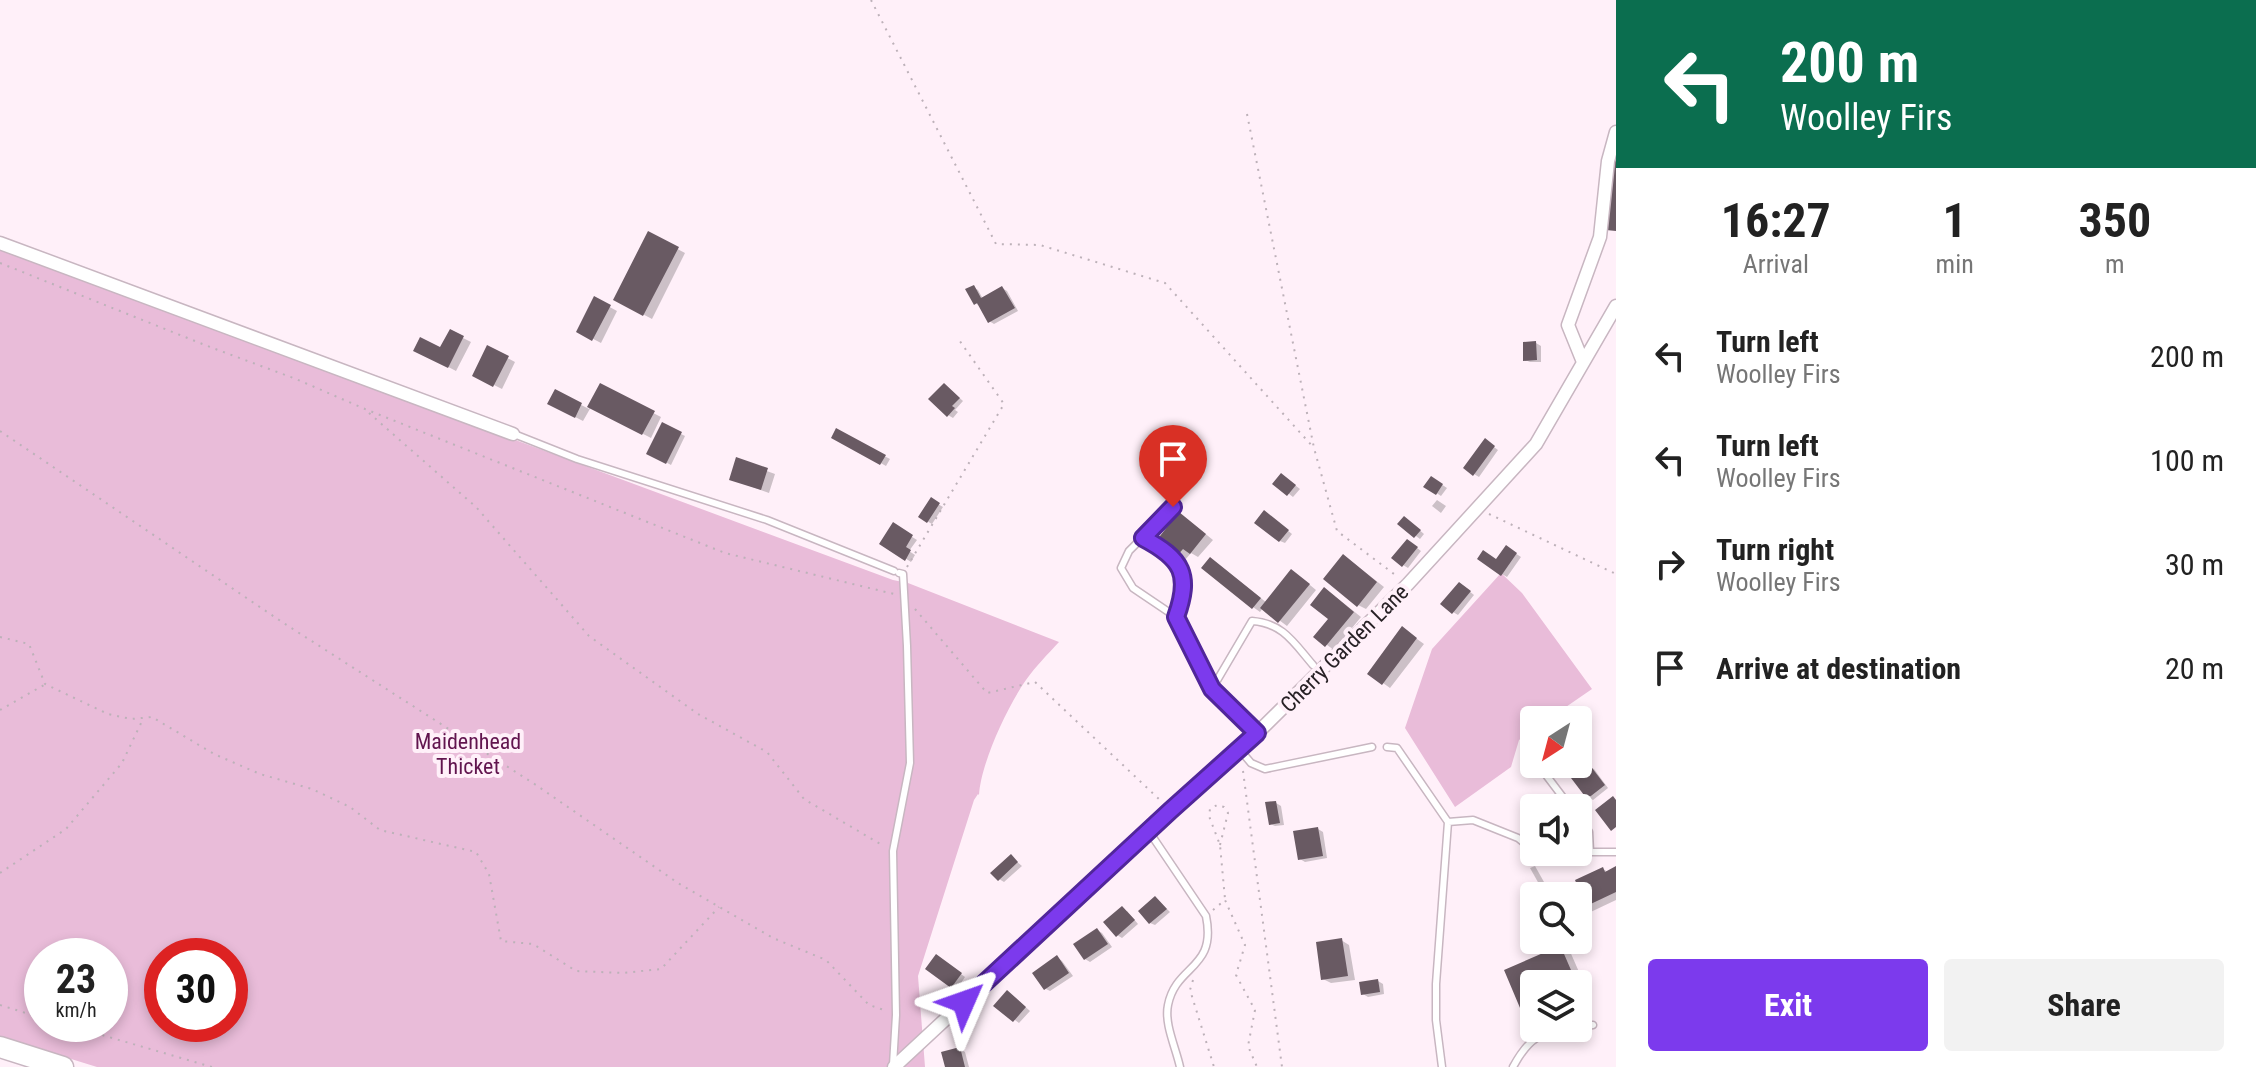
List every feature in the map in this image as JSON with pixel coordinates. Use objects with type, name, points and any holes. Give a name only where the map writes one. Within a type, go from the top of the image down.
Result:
[{"type":"main road","points":[[0,1047],[63,1067]]},
{"type":"street","points":[[1583,362],[1568,325],[1600,237],[1608,161],[1616,132]]},
{"type":"street","points":[[0,243],[513,434]]},
{"type":"street","name":"Cherry Garden Lane","points":[[894,1067],[1148,830],[1240,750],[1408,584],[1536,444],[1616,306]]},
{"type":"lane","points":[[513,434],[577,459],[767,520],[898,573],[904,596],[910,763],[893,851],[894,1067]]},
{"type":"lane","points":[[1173,507],[1129,551],[1121,568],[1133,588],[1176,617],[1212,689],[1257,733]]},
{"type":"lane","points":[[1143,538],[1161,547],[1183,572],[1184,594],[1176,617]]},
{"type":"lane","points":[[1212,689],[1252,621],[1270,622],[1288,636],[1313,665]]},
{"type":"lane","points":[[1240,750],[1251,763],[1265,769],[1372,747]]},
{"type":"lane","points":[[1387,747],[1397,748],[1406,758],[1448,822],[1436,984],[1436,1020],[1442,1067]]},
{"type":"lane","points":[[1548,778],[1560,794]]},
{"type":"lane","points":[[1448,822],[1473,820],[1520,840]]},
{"type":"lane","points":[[1148,830],[1206,916],[1209,936],[1208,945],[1199,961],[1168,1001],[1168,1022],[1180,1067]]},
{"type":"lane","points":[[1592,852],[1616,852]]},
{"type":"lane","points":[[1513,1067],[1531,1042]]},
{"type":"path","points":[[871,0],[996,244],[1040,245],[1165,283],[1314,448]]},
{"type":"path","points":[[1247,114],[1314,448],[1337,531],[1408,584]]},
{"type":"path","points":[[0,263],[725,553],[904,596],[987,693],[1035,682],[1171,810]]},
{"type":"path","points":[[898,573],[1004,404],[957,337]]},
{"type":"path","points":[[365,409],[476,507],[589,636],[698,714],[767,752],[804,799],[893,851]]},
{"type":"path","points":[[0,431],[282,622],[536,785],[678,883],[773,938],[826,960],[869,1005],[896,1015]]},
{"type":"path","points":[[1477,508],[1616,574]]},
{"type":"path","points":[[0,637],[29,644],[45,684],[108,714],[131,719],[152,717],[214,754],[260,774],[312,789],[350,807],[380,830],[476,852],[489,874],[501,941],[533,944],[576,971],[623,973],[661,969],[719,907]]},
{"type":"path","points":[[0,710],[45,684]]},
{"type":"path","points":[[0,873],[66,829],[122,763],[144,718]]},
{"type":"path","points":[[1240,750],[1282,1067]]},
{"type":"path","points":[[1220,845],[1228,813],[1224,807],[1217,805],[1210,809],[1209,816],[1220,845],[1225,900],[1245,945],[1236,975],[1255,1010],[1248,1046],[1257,1067]]},
{"type":"path","points":[[1206,916],[1225,900]]},
{"type":"path","points":[[1199,961],[1190,990],[1214,1067]]},
{"type":"path","points":[[0,1005],[24,1012]]},
{"type":"path","points":[[126,1042],[212,1067]]},
{"type":"green space","name":"Maidenhead Thicket","points":[[0,249],[908,583],[1059,642],[1026,680],[996,736],[918,976],[925,1067],[97,1067],[0,1037]]},
{"type":"green space","points":[[1501,573],[1522,593],[1592,689],[1567,706],[1520,706],[1520,739],[1511,767],[1455,807],[1405,728],[1432,649]]},
{"type":"building","points":[[1616,146],[1616,231],[1606,230],[1611,159]]},
{"type":"building","points":[[648,231],[679,247],[643,316],[613,300]]},
{"type":"building","points":[[974,285],[981,298],[1002,286],[1015,308],[988,323],[965,289]]},
{"type":"building","points":[[594,296],[611,305],[592,341],[576,332]]},
{"type":"building","points":[[450,329],[464,336],[448,368],[413,351],[420,337],[440,347]]},
{"type":"building","points":[[1536,341],[1537,360],[1523,361],[1523,342]]},
{"type":"building","points":[[487,345],[509,356],[493,387],[472,376]]},
{"type":"building","points":[[600,383],[655,411],[642,435],[587,407]]},
{"type":"building","points":[[944,383],[960,398],[947,417],[928,399]]},
{"type":"building","points":[[555,389],[582,403],[575,418],[547,404]]},
{"type":"building","points":[[662,422],[682,432],[666,464],[646,454]]},
{"type":"building","points":[[836,428],[886,455],[880,465],[831,438]]},
{"type":"building","points":[[1485,438],[1495,446],[1473,476],[1463,468]]},
{"type":"building","points":[[736,457],[768,468],[761,490],[729,480]]},
{"type":"building","points":[[1281,473],[1296,485],[1287,496],[1272,484]]},
{"type":"building","points":[[1431,476],[1443,484],[1436,495],[1423,487]]},
{"type":"building","points":[[931,497],[940,503],[927,523],[918,517]]},
{"type":"building","points":[[1264,510],[1289,530],[1279,542],[1254,523]]},
{"type":"building","points":[[1179,512],[1206,534],[1190,554],[1183,549],[1176,557],[1156,541]]},
{"type":"building","points":[[1404,516],[1421,530],[1414,538],[1397,524]]},
{"type":"building","points":[[893,522],[913,535],[906,547],[911,550],[905,561],[879,544]]},
{"type":"building","points":[[1407,539],[1418,547],[1402,567],[1391,558]]},
{"type":"building","points":[[1506,545],[1517,553],[1501,576],[1477,559],[1483,550],[1496,559]]},
{"type":"building","points":[[1343,554],[1377,582],[1357,607],[1323,579]]},
{"type":"building","points":[[1210,557],[1261,598],[1252,609],[1201,568]]},
{"type":"building","points":[[1291,569],[1310,584],[1278,623],[1260,608]]},
{"type":"building","points":[[1459,582],[1471,591],[1452,614],[1440,604]]},
{"type":"building","points":[[1324,587],[1354,612],[1325,647],[1313,637],[1328,619],[1310,605]]},
{"type":"building","points":[[1402,626],[1417,638],[1382,685],[1367,674]]},
{"type":"building","points":[[1592,768],[1605,785],[1592,795],[1583,794],[1571,778],[1592,778]]},
{"type":"building","points":[[1613,796],[1616,800],[1616,827],[1611,831],[1595,810]]},
{"type":"building","points":[[1276,801],[1280,823],[1269,825],[1265,802]]},
{"type":"building","points":[[1318,827],[1323,856],[1298,860],[1293,831]]},
{"type":"building","points":[[1011,854],[1018,862],[998,881],[990,873]]},
{"type":"building","points":[[1616,866],[1616,892],[1592,903],[1592,882],[1575,880],[1603,867],[1605,872]]},
{"type":"building","points":[[1155,896],[1167,909],[1149,924],[1138,911]]},
{"type":"building","points":[[1122,906],[1135,920],[1116,937],[1103,922]]},
{"type":"building","points":[[1097,928],[1108,944],[1084,960],[1073,944]]},
{"type":"building","points":[[1342,938],[1348,976],[1321,980],[1316,942]]},
{"type":"building","points":[[936,954],[962,973],[951,988],[925,969]]},
{"type":"building","points":[[1541,954],[1564,954],[1571,970],[1520,970],[1520,1008],[1504,970]]},
{"type":"building","points":[[1057,955],[1069,973],[1044,990],[1032,973]]},
{"type":"building","points":[[1378,979],[1380,992],[1361,995],[1359,982]]},
{"type":"building","points":[[1007,990],[1026,1007],[1013,1022],[993,1006]]},
{"type":"building","points":[[960,1047],[965,1067],[945,1067],[941,1052]]},
{"type":"route","points":[[964,1002],[1257,733],[1212,689],[1176,617],[1184,594],[1183,572],[1161,547],[1143,538],[1173,507]]}]
